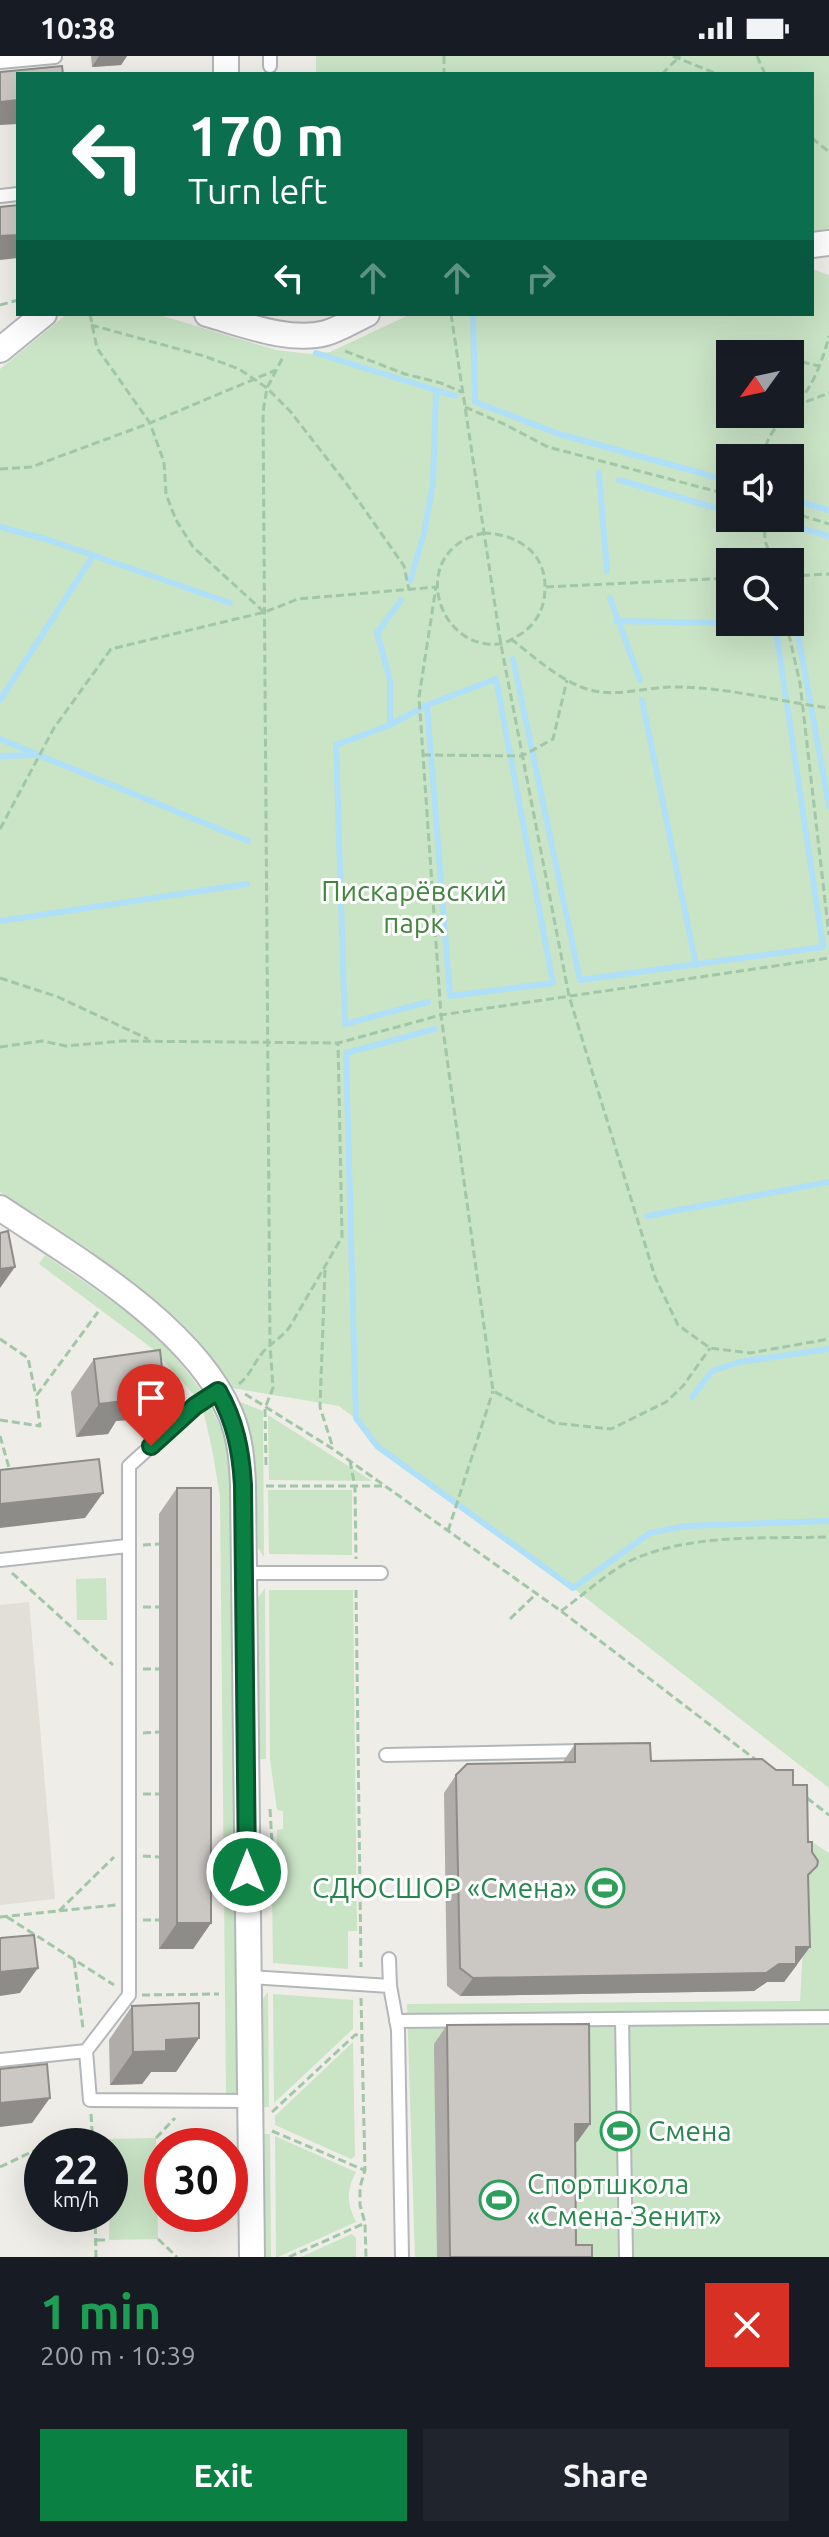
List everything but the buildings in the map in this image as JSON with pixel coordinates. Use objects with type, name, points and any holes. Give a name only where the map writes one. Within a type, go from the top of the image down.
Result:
[{"type":"street","points":[[0,350],[42,316]]},
{"type":"street","points":[[222,316],[310,334],[361,316]]},
{"type":"street","points":[[0,1208],[138,1304],[194,1356],[218,1391],[238,1435],[242,1458],[245,1573],[249,1977],[265,2103],[252,2257]]},
{"type":"lane","points":[[0,62],[55,56],[56,70]]},
{"type":"lane","points":[[218,1391],[195,1406],[129,1466],[124,1809],[129,1842],[129,1995],[86,2051],[90,2100],[265,2103]]},
{"type":"lane","points":[[0,1560],[127,1546]]},
{"type":"lane","points":[[245,1573],[381,1573]]},
{"type":"lane","points":[[386,1755],[600,1751]]},
{"type":"lane","points":[[389,1959],[396,2021],[402,2257]]},
{"type":"lane","points":[[249,1977],[390,1986]]},
{"type":"lane","points":[[396,2021],[829,2017]]},
{"type":"lane","points":[[622,2019],[626,2257]]},
{"type":"lane","points":[[0,2060],[86,2051]]},
{"type":"path","points":[[664,72],[677,57],[712,72]]},
{"type":"path","points":[[90,316],[97,348],[150,423],[164,462],[166,494],[176,520],[193,547],[265,612]]},
{"type":"path","points":[[451,316],[501,645],[569,996],[655,1277],[678,1325],[710,1348],[750,1353],[829,1339]]},
{"type":"path","points":[[91,325],[204,356],[255,378],[290,411],[346,483],[404,566],[409,590]]},
{"type":"path","points":[[266,1469],[265,1408],[273,1388],[270,1345],[263,412],[267,388],[276,370],[310,334],[405,374],[462,392]]},
{"type":"path","points":[[804,394],[819,366],[829,336]]},
{"type":"path","points":[[804,362],[819,366]]},
{"type":"path","points":[[0,469],[31,467],[150,423],[276,370]]},
{"type":"path","points":[[804,403],[829,393]]},
{"type":"path","points":[[464,407],[548,447],[716,491]]},
{"type":"path","points":[[804,516],[829,524]]},
{"type":"path","points":[[436,587],[440,610],[450,624],[478,642],[501,645],[526,631],[537,618],[544,603],[546,587],[542,568],[533,552],[518,540],[483,533],[466,539],[452,549],[442,562],[436,587],[419,697],[441,1015],[493,1391],[448,1531]]},
{"type":"path","points":[[804,575],[829,574]]},
{"type":"path","points":[[546,587],[716,579]]},
{"type":"path","points":[[0,829],[54,728],[111,649],[265,612],[298,599],[436,587]]},
{"type":"path","points":[[789,636],[802,704],[829,935]]},
{"type":"path","points":[[511,639],[567,680],[595,691],[627,692],[670,687],[755,695],[829,708]]},
{"type":"path","points":[[423,755],[522,756],[553,739],[567,680]]},
{"type":"path","points":[[0,1047],[42,1041],[66,1046],[151,1040],[338,1043],[441,1015],[829,958]]},
{"type":"path","points":[[0,978],[58,997],[151,1040]]},
{"type":"path","points":[[338,1043],[342,1237],[289,1328],[262,1353],[251,1373],[235,1387],[333,1449],[561,1611],[757,1760]]},
{"type":"path","points":[[326,1266],[320,1407],[333,1449]]},
{"type":"path","points":[[36,1396],[98,1312]]},
{"type":"path","points":[[0,1339],[28,1358],[40,1426],[0,1420]]},
{"type":"path","points":[[493,1391],[554,1423],[611,1429],[666,1402],[683,1386],[710,1348]]},
{"type":"path","points":[[0,1436],[10,1471]]},
{"type":"path","points":[[350,1461],[355,1487],[365,2170],[360,2187],[360,2205],[365,2223],[366,2257]]},
{"type":"path","points":[[0,1472],[22,1470]]},
{"type":"path","points":[[266,1499],[266,1485],[384,1486]]},
{"type":"path","points":[[561,1611],[629,1561],[662,1549],[711,1541],[829,1537]]},
{"type":"path","points":[[12,1573],[128,1679]]},
{"type":"path","points":[[510,1619],[536,1594]]},
{"type":"path","points":[[805,1797],[829,1815]]},
{"type":"path","points":[[270,1803],[271,1875]]},
{"type":"path","points":[[59,1911],[129,1842]]},
{"type":"path","points":[[0,1917],[129,1903]]},
{"type":"path","points":[[7,1917],[129,1995],[219,1994]]},
{"type":"path","points":[[74,1959],[86,2051]]},
{"type":"path","points":[[272,2118],[265,2103],[355,2035],[361,2034]]},
{"type":"path","points":[[90,2100],[92,2128]]},
{"type":"path","points":[[166,2128],[192,2101]]},
{"type":"path","points":[[272,2131],[365,2170]]},
{"type":"path","points":[[0,2167],[24,2155]]},
{"type":"path","points":[[289,2257],[365,2223]]},
{"type":"path","points":[[95,2232],[96,2257]]},
{"type":"path","points":[[158,2239],[177,2257]]},
{"type":"path","points":[[95,2240],[109,2240]]},
{"type":"shaded area","points":[[29,1602],[55,1899],[0,1905],[0,1605]]},
{"type":"green space","points":[[316,56],[829,56],[829,229],[814,231],[814,72],[316,72]]},
{"type":"green space","name":"Пискарёвский парк","points":[[814,270],[829,275],[829,1788],[573,1588],[377,1446],[357,1420],[339,1406],[232,1388],[199,1341],[176,1318],[147,1294],[0,1192],[0,369],[65,316],[163,316],[276,350],[310,354],[330,352],[407,316],[814,316]]},
{"type":"green space","points":[[45,1255],[149,1330],[173,1354],[202,1392],[196,1397],[153,1349],[39,1264]]},
{"type":"green space","points":[[240,1402],[263,1411],[264,1557],[258,1548],[255,1457],[251,1433]]},
{"type":"green space","points":[[210,1405],[224,1435],[231,1486],[237,2095],[226,2095],[220,1497],[203,1409]]},
{"type":"green space","points":[[268,1415],[372,1481],[269,1480]]},
{"type":"green space","points":[[268,1490],[352,1490],[352,1555],[269,1554]]},
{"type":"green space","points":[[106,1578],[107,1620],[77,1620],[76,1579]]},
{"type":"green space","points":[[265,1588],[266,1759],[259,1759],[258,1598]]},
{"type":"green space","points":[[269,1590],[353,1590],[357,1931],[348,1931],[348,1969],[273,1963],[272,1896],[277,1830],[283,1829],[283,1811],[277,1810],[270,1759]]},
{"type":"green space","name":"Смена","points":[[809,1840],[829,1853],[829,2257],[415,2257],[407,2004],[800,2001]]},
{"type":"green space","points":[[268,1992],[269,2107],[263,2107],[262,2000]]},
{"type":"green space","points":[[273,1994],[353,2000],[353,2029],[274,2103]]},
{"type":"green space","points":[[353,2042],[355,2156],[351,2159],[275,2125],[275,2116]]},
{"type":"green space","points":[[264,2134],[270,2134],[271,2257],[265,2257]]},
{"type":"green space","points":[[275,2136],[356,2172],[349,2197],[356,2222],[278,2257],[276,2257]]},
{"type":"green space","points":[[144,2138],[144,2232],[158,2232],[158,2239],[109,2240],[109,2232],[128,2232],[128,2139]]},
{"type":"green space","points":[[352,2234],[356,2238],[356,2257],[301,2257]]},
{"type":"waterway","points":[[473,316],[475,402],[559,434],[716,477]]},
{"type":"waterway","points":[[316,353],[455,396]]},
{"type":"waterway","points":[[410,581],[424,533],[433,483],[436,391]]},
{"type":"waterway","points":[[599,473],[607,571]]},
{"type":"waterway","points":[[619,480],[716,508]]},
{"type":"waterway","points":[[804,503],[829,510]]},
{"type":"waterway","points":[[0,527],[49,540],[230,603]]},
{"type":"waterway","points":[[804,529],[829,536]]},
{"type":"waterway","points":[[0,700],[93,556]]},
{"type":"waterway","points":[[610,598],[640,680]]},
{"type":"waterway","points":[[390,725],[390,680],[377,633],[401,600]]},
{"type":"waterway","points":[[513,659],[580,980],[823,947],[775,624],[616,621]]},
{"type":"waterway","points":[[798,636],[829,807]]},
{"type":"waterway","points":[[427,705],[450,996],[553,983],[496,679],[427,705],[390,725],[336,745],[345,1024],[428,1002]]},
{"type":"waterway","points":[[642,700],[696,965]]},
{"type":"waterway","points":[[0,739],[248,841]]},
{"type":"waterway","points":[[0,756],[35,755]]},
{"type":"waterway","points":[[0,921],[247,884]]},
{"type":"waterway","points":[[435,1029],[346,1053],[356,1418],[377,1446],[573,1588],[650,1533],[685,1526],[829,1521]]},
{"type":"waterway","points":[[647,1216],[829,1182]]},
{"type":"waterway","points":[[692,1397],[712,1371],[739,1362],[829,1349]]},
{"type":"place","name":"СДЮСШОР «Смена»","points":[[605,1888]]},
{"type":"place","name":"Смена","points":[[620,2131]]},
{"type":"place","name":"Спортшкола «Смена-Зенит»","points":[[499,2200]]},
{"type":"route","points":[[151,1446],[195,1406],[218,1391],[238,1435],[243,1485],[247,1872]]}]
